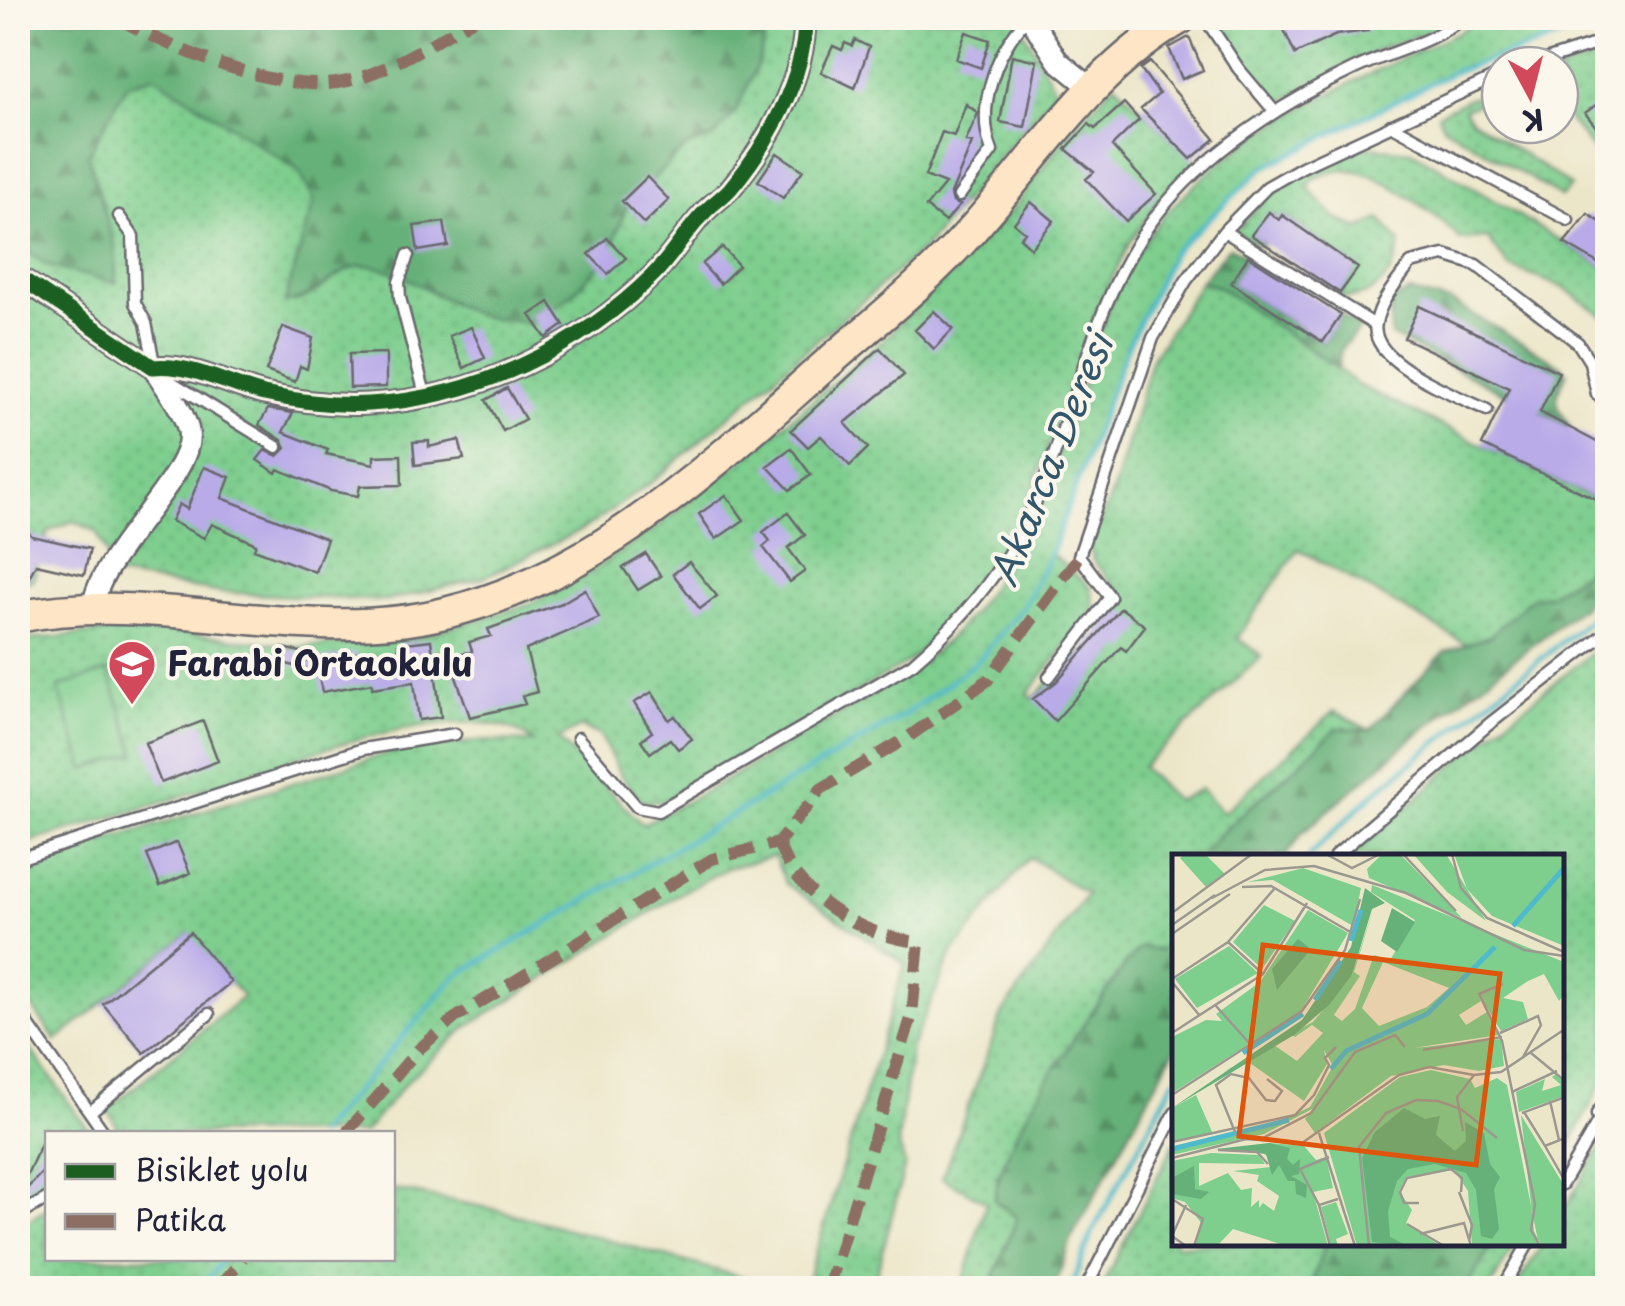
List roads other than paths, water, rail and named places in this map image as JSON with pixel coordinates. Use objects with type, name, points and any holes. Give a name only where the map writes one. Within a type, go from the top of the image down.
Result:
[{"type":"main road","points":[[18,604],[93,601],[288,625],[371,625],[446,613],[556,569],[616,536],[691,484],[910,290],[998,201],[1084,83],[1152,18]]},
{"type":"main road","points":[[1084,83],[1148,36],[1180,18]]},
{"type":"main road","points":[[18,617],[93,601]]},
{"type":"street","points":[[153,367],[178,368],[266,394],[363,405],[426,398],[461,389],[540,356],[620,306],[744,171],[768,131],[797,67],[805,18]]},
{"type":"street","points":[[1029,18],[1040,41],[1084,83]]},
{"type":"street","points":[[18,276],[153,367],[189,431],[188,445],[154,504],[112,557],[93,601]]},
{"type":"lane","points":[[959,196],[992,151],[983,124],[986,106],[1013,33],[1029,18]]},
{"type":"lane","points":[[1206,18],[1238,68],[1275,112]]},
{"type":"lane","points":[[578,738],[637,806],[658,810],[843,708],[912,664],[947,634],[1008,555],[1055,447],[1110,294],[1135,245],[1184,186],[1275,112],[1350,71],[1445,32],[1463,18]]},
{"type":"lane","points":[[1580,49],[1608,40]]},
{"type":"lane","points":[[1049,677],[1110,597],[1079,556],[1153,338],[1186,280],[1224,230],[1267,187],[1480,85]]},
{"type":"lane","points":[[1391,125],[1568,220]]},
{"type":"lane","points":[[118,216],[133,236],[135,303],[146,323],[153,367],[174,385],[277,447]]},
{"type":"lane","points":[[1224,230],[1375,325]]},
{"type":"lane","points":[[1486,410],[1400,366],[1377,342],[1375,325],[1387,295],[1411,262],[1444,255],[1476,265],[1578,343],[1590,362],[1597,394],[1608,402]]},
{"type":"lane","points":[[408,256],[399,282],[400,298],[426,398]]},
{"type":"lane","points":[[1337,854],[1474,737],[1608,630]]},
{"type":"lane","points":[[18,859],[364,749],[456,734]]},
{"type":"lane","points":[[18,1010],[103,1131]]},
{"type":"lane","points":[[90,1112],[209,1014]]},
{"type":"lane","points":[[1565,1179],[1606,1114]]},
{"type":"lane","points":[[1086,1288],[1172,1120]]},
{"type":"lane","points":[[18,1215],[45,1200]]},
{"type":"lane","points":[[1503,1288],[1527,1246]]},
{"type":"waterway","name":"Akarca Deresi","points":[[321,1131],[456,976],[906,714],[977,662],[1023,607],[1051,554],[1127,348],[1173,252],[1263,168],[1453,72],[1608,22]]},
{"type":"waterway","points":[[1311,854],[1374,793],[1608,605]]},
{"type":"waterway","points":[[1071,1288],[1091,1235],[1172,1085]]},
{"type":"waterway","name":"Akarca Deresi","points":[[201,1288],[222,1261]]},
{"type":"place","name":"Farabi Ortaokulu","points":[[132,706]]}]
